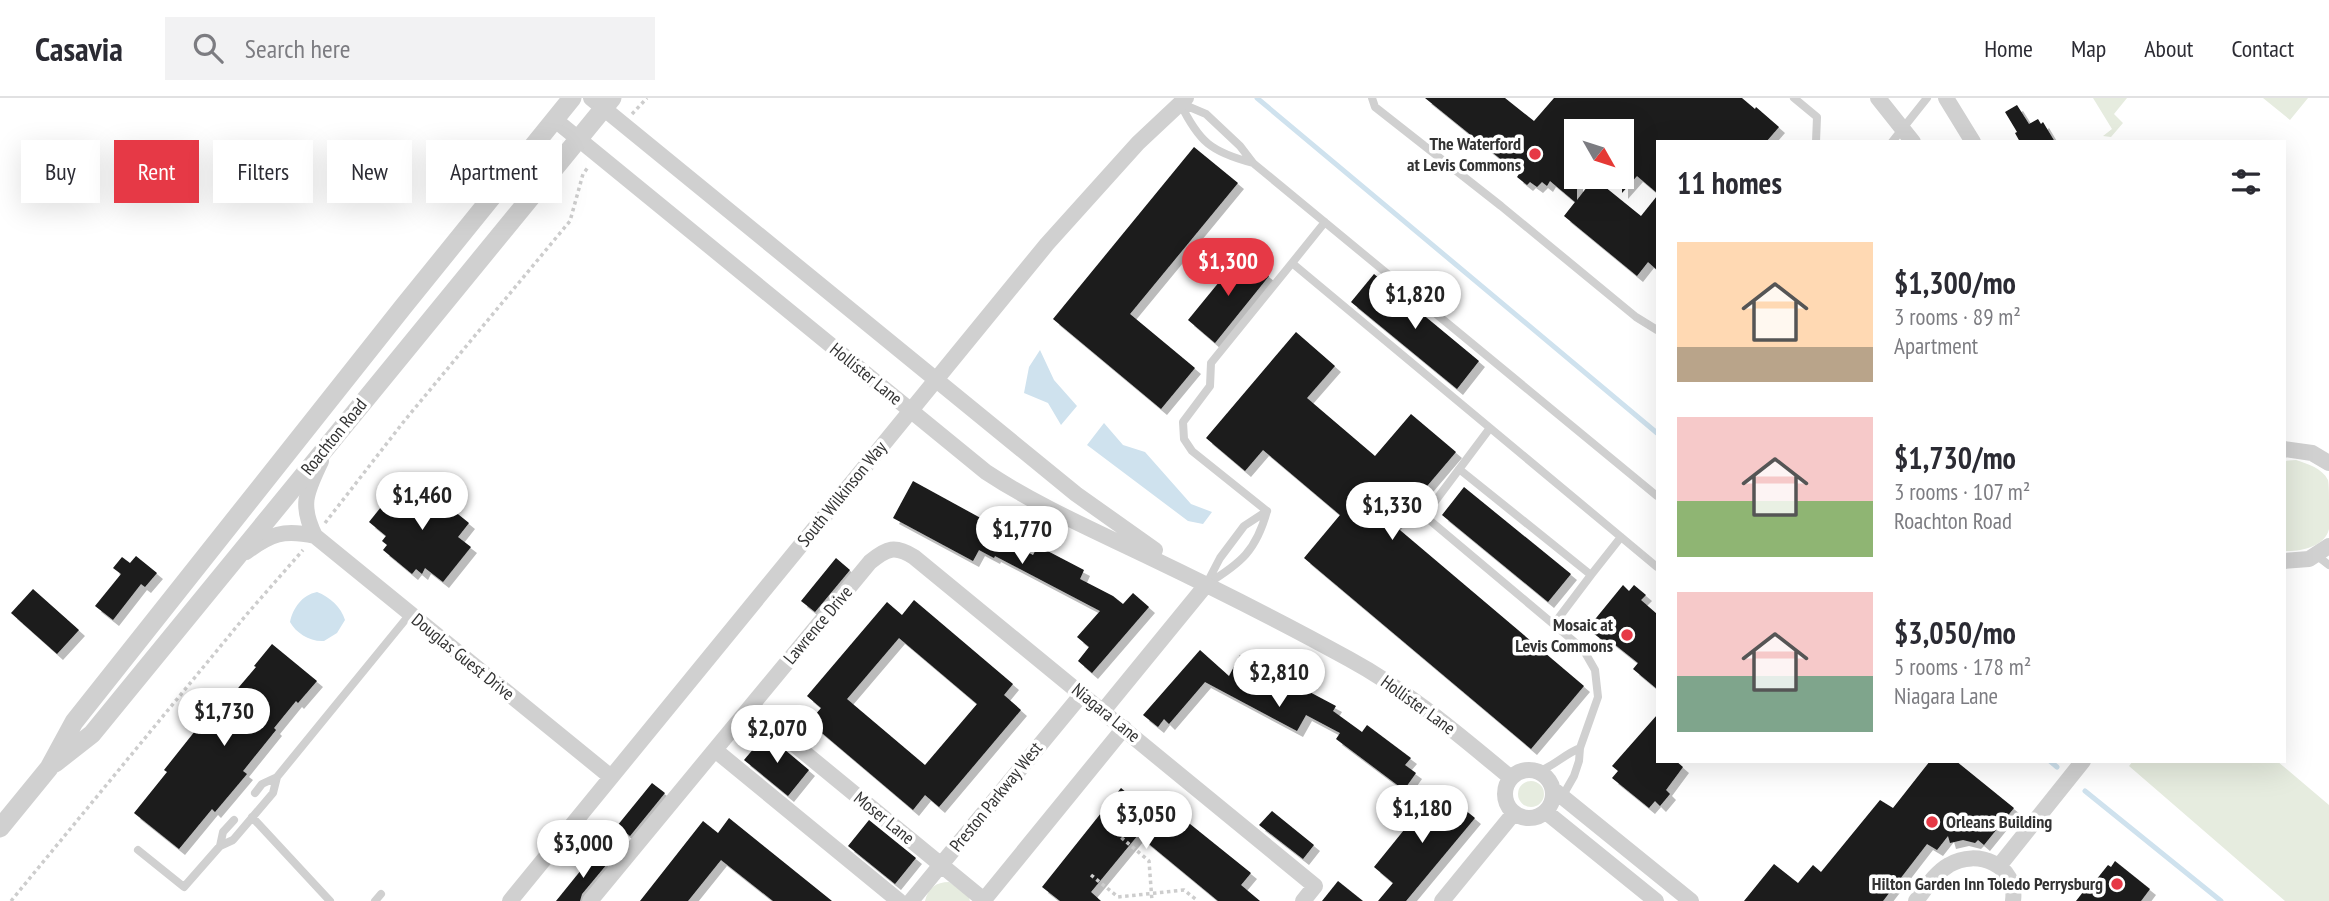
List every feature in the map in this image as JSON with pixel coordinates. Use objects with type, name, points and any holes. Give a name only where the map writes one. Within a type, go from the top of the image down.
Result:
[{"type":"street","name":"Roachton Road","points":[[0,828],[49,768],[74,722],[572,98]]},
{"type":"street","points":[[1878,98],[1902,137]]},
{"type":"street","points":[[1946,98],[1972,140]]},
{"type":"street","name":"South Wilkinson Way","points":[[510,901],[1080,204],[1183,100]]},
{"type":"street","name":"Roachton Road","points":[[49,768],[92,734],[578,139],[602,101]]},
{"type":"street","name":"Hollister Lane","points":[[602,101],[935,381],[1076,494],[1119,527],[1206,585]]},
{"type":"street","name":"Hollister Lane","points":[[554,120],[986,472],[1008,486],[1206,585],[1377,676],[1433,714],[1511,778]]},
{"type":"street","points":[[315,536],[305,508],[306,493],[330,443]]},
{"type":"street","points":[[2286,449],[2312,453],[2328,460]]},
{"type":"street","points":[[233,561],[275,534],[289,532],[315,536]]},
{"type":"street","name":"Douglas Guest Drive","points":[[315,536],[611,777]]},
{"type":"street","name":"Niagara Lane","points":[[892,549],[902,550],[914,557],[1315,886],[1303,901]]},
{"type":"street","name":"Lawrence Drive","points":[[590,901],[870,562],[892,549]]},
{"type":"street","points":[[2286,561],[2325,555]]},
{"type":"street","points":[[1103,711],[1206,585]]},
{"type":"street","name":"Preston Parkway West","points":[[911,901],[1082,694]]},
{"type":"street","name":"Moser Lane","points":[[750,708],[984,901]]},
{"type":"street","points":[[984,901],[1124,728]]},
{"type":"street","points":[[715,750],[899,901]]},
{"type":"street","points":[[1999,866],[2081,763]]},
{"type":"street","points":[[1558,793],[1546,812],[1540,816],[1526,818],[1514,813],[1505,799],[1506,785],[1511,778],[1524,770],[1540,771],[1558,793],[1691,901]]},
{"type":"street","points":[[1546,812],[1656,901]]},
{"type":"street","points":[[1442,901],[1514,813]]},
{"type":"street","points":[[1916,901],[1940,871],[1968,857],[1984,858],[1999,866],[2010,878],[2014,892],[2013,901]]},
{"type":"lane","points":[[1372,98],[1375,107],[1636,317],[1656,329]]},
{"type":"lane","points":[[1794,98],[1817,117],[1816,140]]},
{"type":"lane","points":[[1902,137],[1927,98]]},
{"type":"lane","points":[[1183,100],[1206,114],[1240,146],[1253,163],[1656,495]]},
{"type":"lane","points":[[1183,100],[1194,132],[1224,156],[1253,163]]},
{"type":"lane","points":[[1267,511],[1192,451],[1184,439],[1183,422],[1210,386],[1211,363],[1325,222]]},
{"type":"lane","points":[[1292,263],[1656,566]]},
{"type":"lane","points":[[1490,428],[1433,503],[1427,518],[1583,649],[1595,670],[1598,697],[1580,748],[1574,776],[1558,793]]},
{"type":"lane","points":[[1459,468],[1591,575]]},
{"type":"lane","points":[[1206,585],[1220,558],[1244,526],[1267,511]]},
{"type":"lane","points":[[1206,585],[1235,567],[1260,536],[1267,511]]},
{"type":"lane","points":[[1554,624],[1621,537]]},
{"type":"lane","points":[[138,850],[184,887],[220,846],[233,840],[273,793],[277,777],[410,614]]},
{"type":"lane","points":[[1540,771],[1553,766],[1566,754],[1580,748]]},
{"type":"lane","points":[[256,793],[262,784],[277,777]]},
{"type":"lane","points":[[252,817],[330,901]]},
{"type":"lane","points":[[220,846],[223,832],[234,820]]},
{"type":"path","points":[[12,901],[247,614],[315,536],[405,420],[569,221],[583,174]]},
{"type":"path","points":[[1116,834],[1149,861],[1152,901]]},
{"type":"path","points":[[1090,875],[1118,897],[1184,890],[1198,901]]},
{"type":"shaded area","points":[[2093,98],[2127,98],[2114,114],[2123,123],[2111,137],[2103,136],[2112,129]]},
{"type":"shaded area","points":[[2263,98],[2308,98],[2290,120]]},
{"type":"shaded area","points":[[2296,460],[2310,465],[2328,480],[2327,535],[2317,544],[2297,551],[2286,551],[2286,461]]},
{"type":"shaded area","points":[[2131,763],[2279,763],[2329,805],[2329,901],[2285,901],[2129,766]]},
{"type":"shaded area","points":[[1531,781],[1540,785],[1544,794],[1540,803],[1531,807],[1522,803],[1518,794],[1522,785]]},
{"type":"shaded area","points":[[949,882],[968,895],[970,901],[925,901],[933,887]]},
{"type":"water","points":[[1040,350],[1054,380],[1077,406],[1061,425],[1048,403],[1024,393],[1029,367]]},
{"type":"water","points":[[1104,423],[1123,445],[1145,452],[1191,504],[1212,512],[1203,524],[1188,521],[1087,445]]},
{"type":"water","points":[[317,592],[334,603],[345,620],[337,633],[324,641],[304,636],[290,622],[299,603]]},
{"type":"building","name":"The Waterford at Levis Commons","points":[[1425,98],[1505,98],[1534,121],[1554,98],[1742,98],[1779,127],[1768,140],[1656,140],[1656,192],[1637,176],[1634,179],[1634,119],[1564,119],[1564,189],[1577,189],[1577,200],[1586,189],[1608,189],[1641,216],[1656,197],[1656,269],[1648,262],[1637,276],[1564,216],[1575,202],[1550,181],[1547,186],[1542,182],[1537,187],[1530,182],[1527,185],[1517,177],[1519,174]]},
{"type":"building","points":[[2017,105],[2029,124],[2038,119],[2041,124],[2043,122],[2054,140],[2019,140],[2005,112]]},
{"type":"building","points":[[1194,147],[1238,183],[1130,314],[1195,368],[1161,409],[1053,319]]},
{"type":"building","points":[[1242,254],[1269,276],[1215,343],[1188,320]]},
{"type":"building","points":[[1374,274],[1479,361],[1457,389],[1351,302]]},
{"type":"building","points":[[1296,332],[1335,366],[1307,398],[1375,456],[1411,414],[1456,452],[1394,525],[1584,686],[1531,749],[1304,558],[1340,515],[1263,450],[1245,471],[1206,438]]},
{"type":"building","points":[[913,481],[1008,533],[1004,540],[1033,555],[1038,546],[1084,570],[1080,579],[1123,604],[1133,593],[1149,607],[1092,673],[1078,661],[1089,647],[1077,637],[1100,611],[995,556],[994,558],[979,550],[973,561],[893,518]]},
{"type":"building","points":[[422,485],[469,523],[458,537],[471,547],[443,582],[425,568],[422,574],[416,569],[412,574],[383,550],[387,545],[382,541],[386,536],[369,522],[397,487],[411,498]]},
{"type":"building","points":[[1464,487],[1571,574],[1548,602],[1442,515]]},
{"type":"building","points":[[136,556],[157,573],[145,587],[141,584],[113,620],[95,606],[121,574],[113,568],[122,557],[130,563]]},
{"type":"building","points":[[836,558],[850,570],[815,612],[801,601]]},
{"type":"building","name":"Mosaic at Levis Commons","points":[[1623,585],[1629,591],[1634,585],[1646,595],[1641,600],[1656,613],[1656,688],[1633,669],[1638,663],[1609,640],[1606,643],[1593,633],[1598,627],[1592,623]]},
{"type":"building","points":[[33,589],[79,630],[57,654],[11,613]]},
{"type":"building","points":[[914,600],[1013,684],[1004,695],[1021,710],[939,807],[925,795],[913,810],[809,722],[821,708],[807,696],[887,602],[902,615]],"holes":[[[899,638],[977,704],[925,765],[847,699]]]},
{"type":"building","points":[[272,644],[317,681],[274,728],[276,730],[243,771],[247,774],[215,812],[212,809],[179,849],[134,813],[195,731],[199,734]]},
{"type":"building","points":[[1200,650],[1229,676],[1240,655],[1336,706],[1333,711],[1362,732],[1367,725],[1411,758],[1405,765],[1416,773],[1404,790],[1336,739],[1340,733],[1306,715],[1297,731],[1205,682],[1169,724],[1164,719],[1158,727],[1143,715]]},
{"type":"building","points":[[1656,716],[1656,763],[1678,763],[1683,767],[1666,790],[1670,794],[1660,806],[1655,801],[1649,808],[1612,778],[1618,771],[1612,766]]},
{"type":"building","points":[[766,734],[809,770],[788,796],[744,760]]},
{"type":"building","name":"Orleans Building","points":[[1928,763],[1958,763],[2014,808],[1984,845],[1978,840],[1975,843],[1963,840],[1950,843],[1948,836],[1937,850],[1927,844],[1883,901],[1744,901],[1774,864],[1798,883],[1813,865],[1821,872],[1880,800],[1893,808]]},
{"type":"building","points":[[652,783],[665,793],[630,836],[617,826]]},
{"type":"building","points":[[1121,788],[1140,804],[1149,791],[1251,873],[1241,885],[1260,901],[1218,901],[1138,835],[1091,892],[1101,901],[1060,901],[1042,887]]},
{"type":"building","points":[[1438,788],[1475,818],[1406,901],[1378,901],[1393,883],[1374,867]]},
{"type":"building","points":[[1272,811],[1314,845],[1303,859],[1259,825]]},
{"type":"building","points":[[729,818],[832,901],[773,901],[721,860],[688,901],[640,901],[703,821],[718,833]]},
{"type":"building","points":[[869,820],[916,858],[895,884],[848,846]]},
{"type":"building","points":[[594,854],[607,864],[582,894],[580,901],[556,901]]},
{"type":"building","name":"Hilton Garden Inn Toledo Perrysburg","points":[[2115,861],[2150,889],[2141,901],[2076,901],[2094,878],[2096,880],[2108,865],[2111,867]]},
{"type":"building","points":[[1338,881],[1363,901],[1322,901]]},
{"type":"waterway","points":[[1257,98],[1656,432]]},
{"type":"waterway","points":[[2052,763],[2057,767]]},
{"type":"waterway","points":[[2085,791],[2221,901]]},
{"type":"place","name":"The Waterford at Levis Commons","points":[[1535,154]]},
{"type":"place","name":"Mosaic at Levis Commons","points":[[1627,635]]},
{"type":"place","name":"Orleans Building","points":[[1932,822]]},
{"type":"place","name":"Hilton Garden Inn Toledo Perrysburg","points":[[2117,884]]}]
